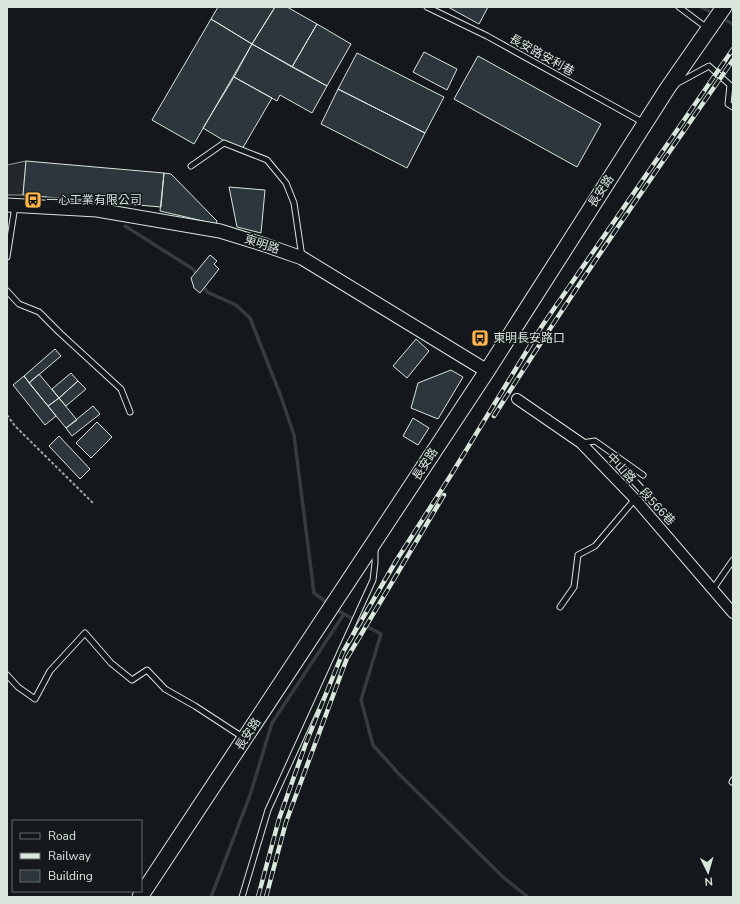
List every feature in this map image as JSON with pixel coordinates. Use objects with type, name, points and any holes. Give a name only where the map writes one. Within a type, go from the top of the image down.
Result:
[{"type":"main road","name":"長安路","points":[[140,897],[487,371],[644,124],[724,7]]},
{"type":"street","name":"東明路","points":[[11,205],[97,210],[220,231],[265,245],[302,258],[487,371]]},
{"type":"street","name":"中山路二段566巷","points":[[517,399],[580,443],[635,499],[733,613]]},
{"type":"lane","name":"長安路安利巷","points":[[427,7],[487,36],[644,124]]},
{"type":"lane","points":[[679,7],[709,29]]},
{"type":"lane","points":[[667,90],[709,66],[730,84],[728,104],[733,107]]},
{"type":"lane","points":[[191,166],[224,143],[267,160],[286,183],[294,203],[302,258]]},
{"type":"lane","points":[[7,257],[11,205]]},
{"type":"lane","points":[[7,291],[19,304],[39,312],[121,389],[130,412]]},
{"type":"lane","points":[[580,443],[595,441],[643,475]]},
{"type":"lane","points":[[560,606],[574,587],[578,555],[595,546],[635,499]]},
{"type":"lane","points":[[242,897],[268,810],[373,580],[376,563],[375,540]]},
{"type":"lane","points":[[713,590],[733,560]]},
{"type":"lane","points":[[7,675],[18,687],[35,699],[50,671],[85,633],[111,663],[132,680],[147,670],[165,689],[195,706],[245,739]]},
{"type":"path","points":[[7,415],[15,426],[94,504]]},
{"type":"shaded area","points":[[26,161],[23,195],[7,195],[7,165]]},
{"type":"building","points":[[218,7],[275,7],[252,44],[211,19]]},
{"type":"building","points":[[275,7],[287,7],[317,24],[292,67],[252,44]]},
{"type":"building","points":[[448,7],[488,7],[479,24]]},
{"type":"building","points":[[211,19],[252,44],[194,144],[152,120]]},
{"type":"building","points":[[317,24],[351,44],[327,86],[292,67]]},
{"type":"building","points":[[252,44],[327,86],[312,113],[280,95],[277,101],[234,77]]},
{"type":"building","points":[[424,52],[457,69],[447,90],[413,72]]},
{"type":"building","points":[[357,53],[444,97],[425,133],[338,89]]},
{"type":"building","points":[[478,56],[601,124],[577,167],[454,99]]},
{"type":"building","points":[[234,77],[272,98],[241,151],[203,128]]},
{"type":"building","points":[[338,89],[425,133],[407,168],[321,124]]},
{"type":"building","points":[[26,161],[164,173],[161,207],[23,195]]},
{"type":"building","points":[[164,173],[171,174],[217,221],[216,224],[160,211]]},
{"type":"building","points":[[229,187],[265,190],[261,233],[237,227]]},
{"type":"building","points":[[210,255],[217,261],[214,264],[219,269],[200,293],[194,288],[191,278]]},
{"type":"building","points":[[416,339],[429,351],[407,378],[393,366]]},
{"type":"building","points":[[55,349],[61,356],[29,383],[24,376]]},
{"type":"building","points":[[451,370],[463,377],[438,419],[411,408],[418,383]]},
{"type":"building","points":[[71,373],[78,381],[59,398],[52,389]]},
{"type":"building","points":[[39,374],[59,398],[48,406],[29,383]]},
{"type":"building","points":[[24,376],[56,416],[45,425],[13,385]]},
{"type":"building","points":[[78,381],[86,389],[66,406],[59,398]]},
{"type":"building","points":[[59,398],[77,420],[66,428],[48,406]]},
{"type":"building","points":[[93,406],[100,414],[72,436],[66,428]]},
{"type":"building","points":[[413,418],[429,428],[418,445],[403,436]]},
{"type":"building","points":[[97,422],[112,437],[91,458],[76,443]]},
{"type":"building","points":[[59,436],[90,469],[80,479],[49,446]]},
{"type":"waterway","points":[[701,7],[709,11]]},
{"type":"waterway","points":[[727,21],[733,24]]},
{"type":"waterway","points":[[125,226],[193,269],[198,276]]},
{"type":"waterway","points":[[202,284],[207,292],[236,305],[250,318],[280,394],[294,435],[314,593],[329,604]]},
{"type":"waterway","points":[[211,897],[250,795],[272,723],[344,614],[334,608]]},
{"type":"waterway","points":[[344,614],[381,634],[361,700],[373,745],[398,773],[504,878],[528,897]]},
{"type":"railway","points":[[258,897],[279,819],[306,743],[343,652],[396,561],[451,475],[542,326],[733,49]]},
{"type":"railway","points":[[494,416],[581,281],[733,60]]},
{"type":"railway","points":[[266,897],[286,822],[347,658],[444,495]]},
{"type":"place","name":"一心工業有限公司","points":[[33,200]]},
{"type":"place","name":"東明長安路口","points":[[480,338]]}]
